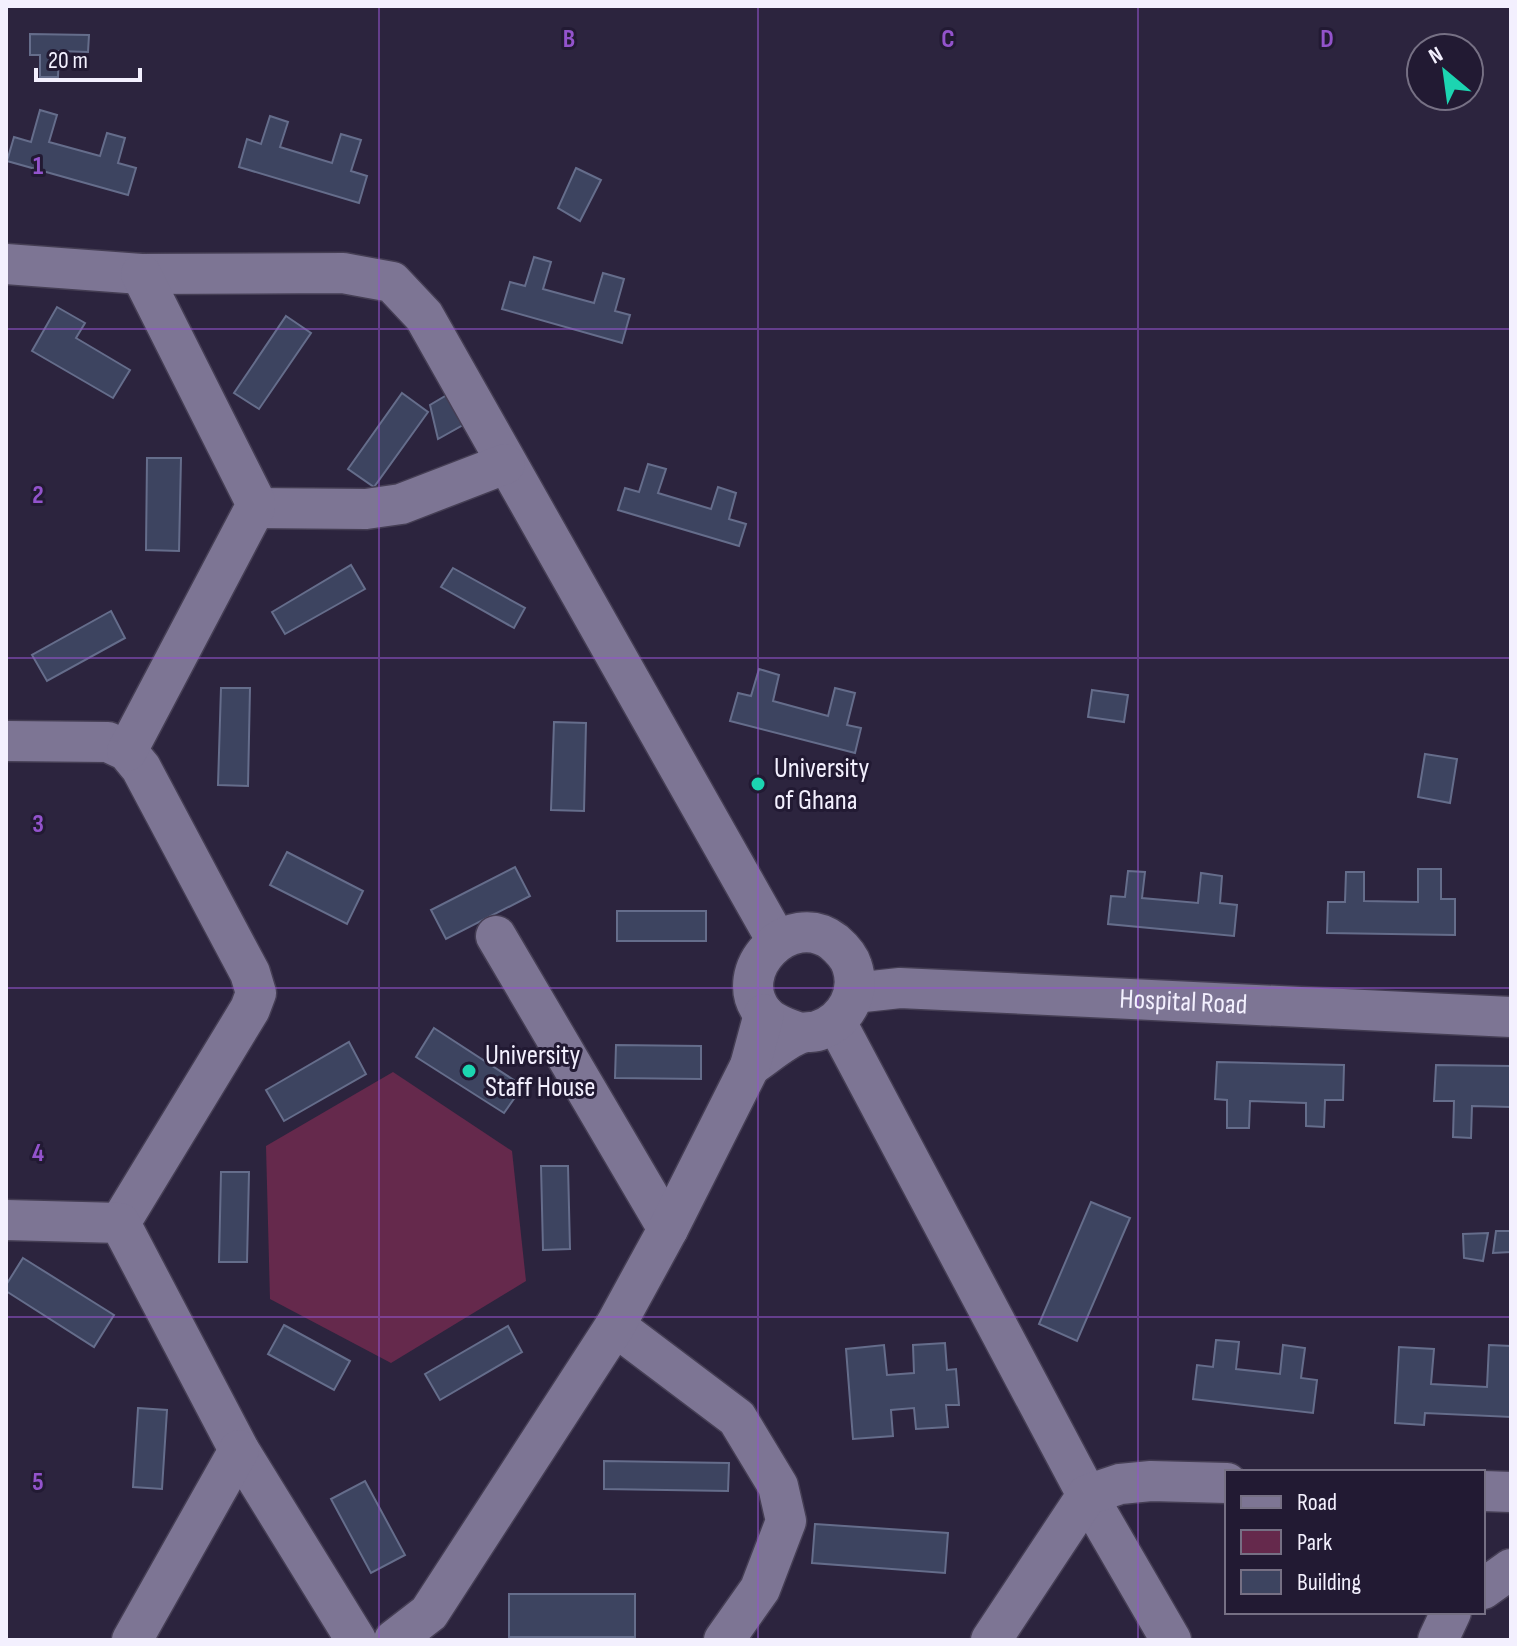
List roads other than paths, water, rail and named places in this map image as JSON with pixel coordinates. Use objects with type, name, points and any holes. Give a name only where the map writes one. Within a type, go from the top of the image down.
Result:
[{"type":"street","points":[[6,264],[141,274],[343,273],[392,282],[424,316],[777,941]]},
{"type":"street","points":[[127,751],[255,508],[255,501],[141,274]]},
{"type":"street","points":[[255,508],[366,509],[401,504],[505,464]]},
{"type":"street","points":[[6,741],[108,742],[127,751],[141,768],[250,973],[256,993],[250,1009],[120,1223]]},
{"type":"street","points":[[836,1003],[782,1027],[764,1014],[754,986],[756,969],[764,953],[777,941],[793,933],[812,932],[829,938],[844,950],[836,1003],[1087,1495],[1171,1640]]},
{"type":"street","points":[[496,936],[668,1229]]},
{"type":"street","name":"Hospital Road","points":[[836,1003],[900,988],[1511,1017]]},
{"type":"street","points":[[750,1066],[836,1003]]},
{"type":"street","points":[[374,1640],[394,1640],[427,1626],[615,1326],[750,1066],[764,1014]]},
{"type":"street","points":[[6,1220],[120,1223]]},
{"type":"street","points":[[120,1223],[239,1450],[356,1640]]},
{"type":"street","points":[[615,1326],[737,1418],[778,1486],[786,1521],[760,1589],[724,1640]]},
{"type":"street","points":[[132,1640],[239,1450]]},
{"type":"street","points":[[991,1640],[1087,1495],[1120,1484],[1151,1481],[1225,1483]]},
{"type":"street","points":[[1485,1491],[1511,1492]]},
{"type":"street","points":[[1485,1588],[1511,1569]]},
{"type":"street","points":[[1438,1640],[1450,1614]]},
{"type":"place","name":"University of Ghana","points":[[758,784]]},
{"type":"place","name":"University Staff House","points":[[469,1071]]}]
